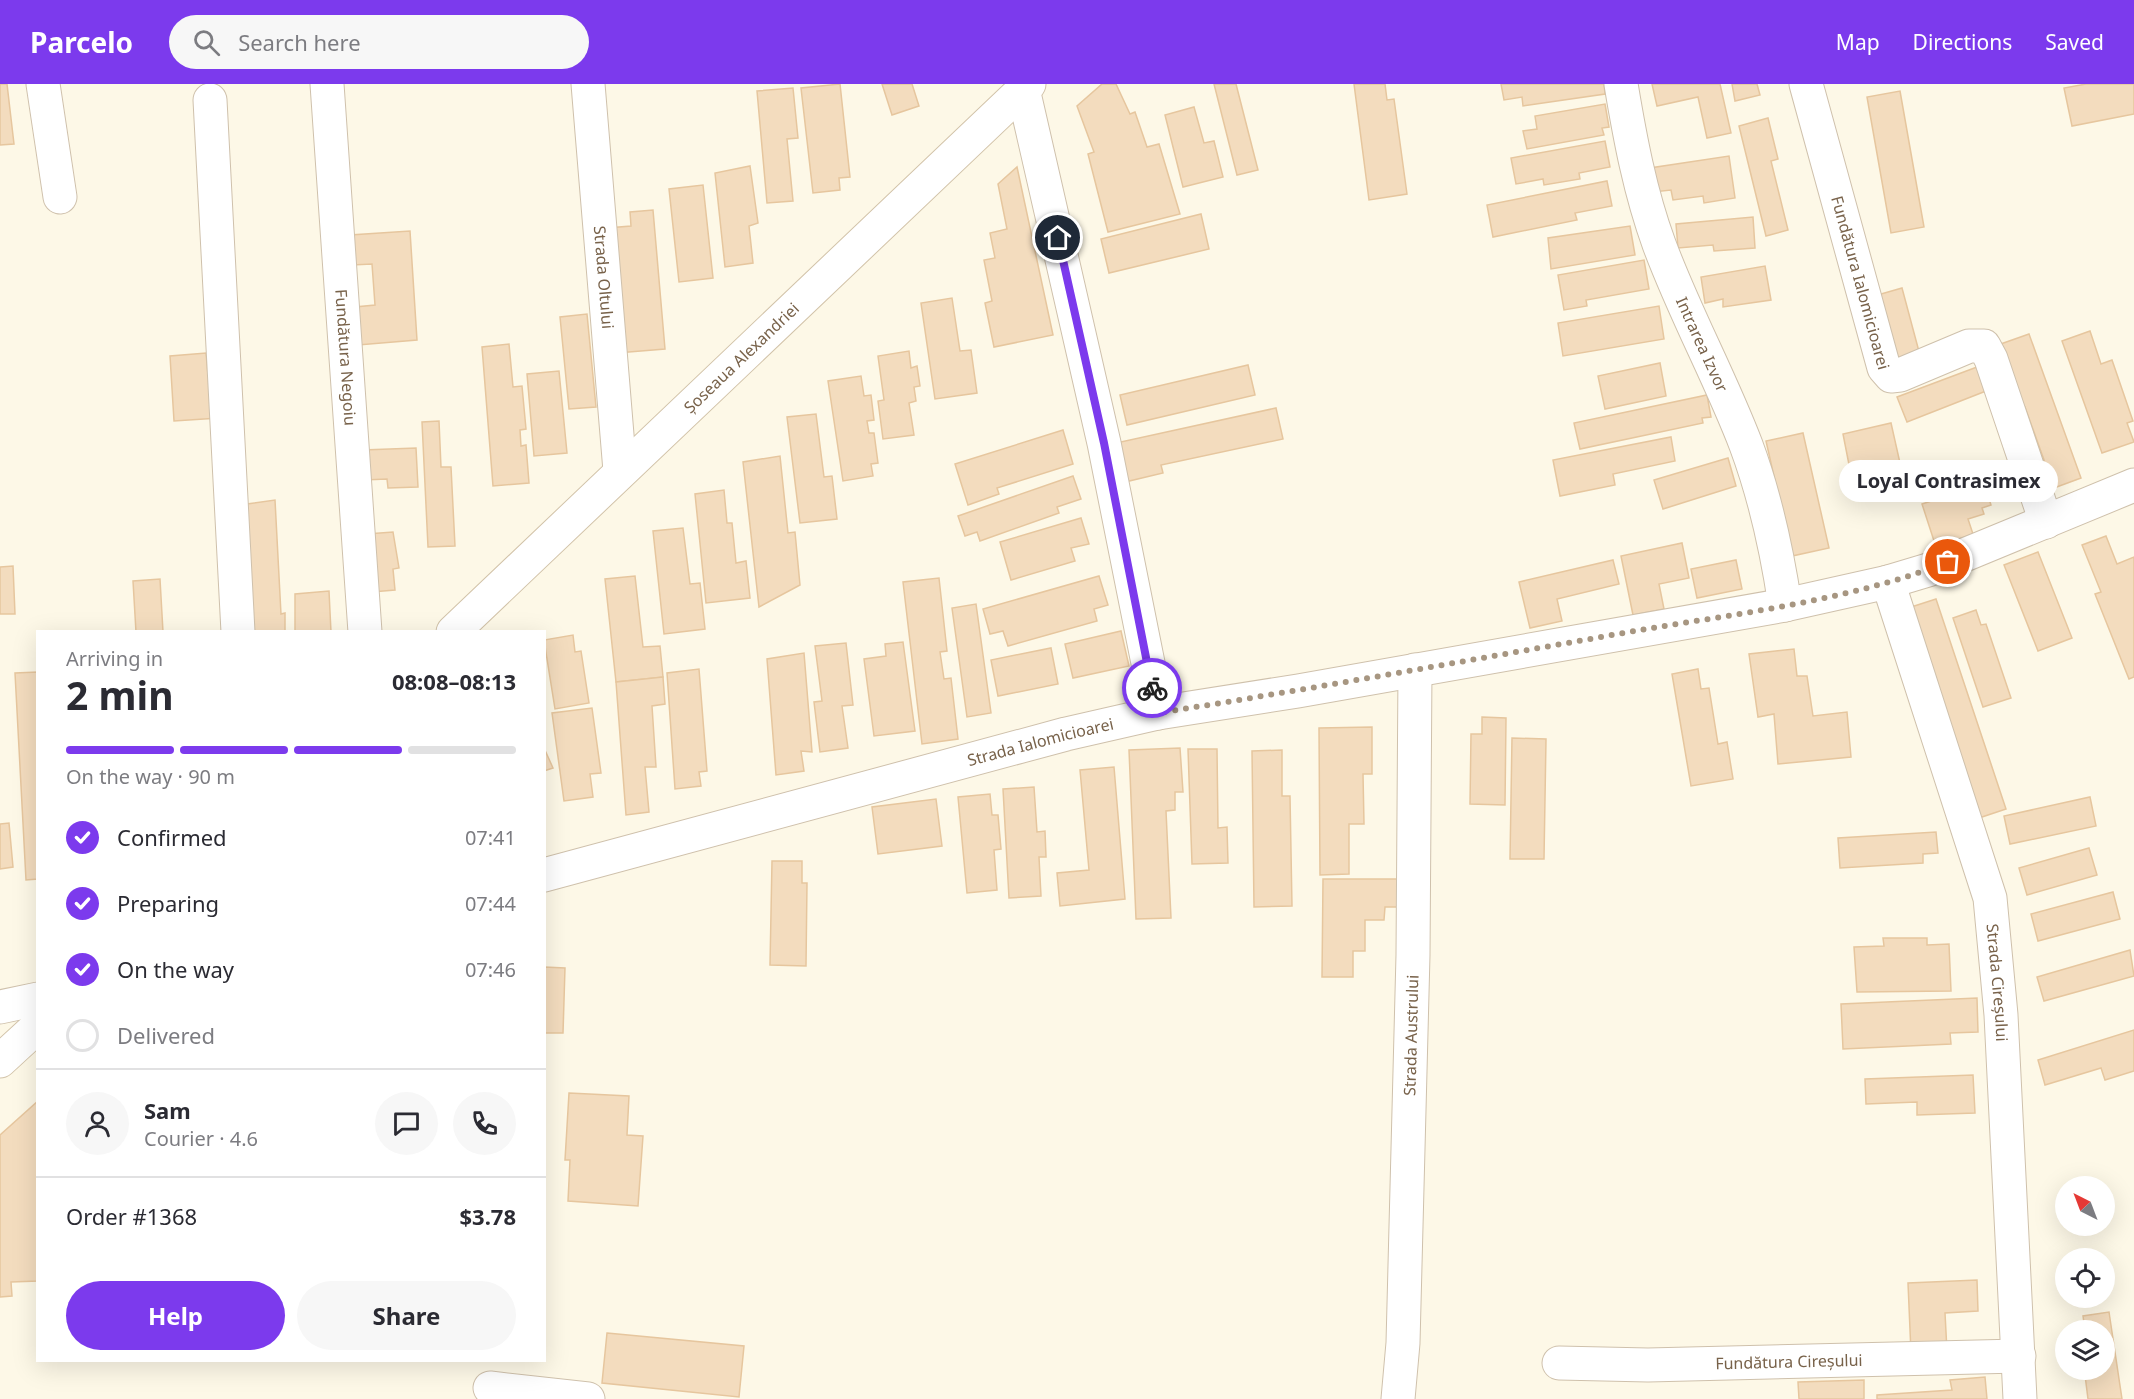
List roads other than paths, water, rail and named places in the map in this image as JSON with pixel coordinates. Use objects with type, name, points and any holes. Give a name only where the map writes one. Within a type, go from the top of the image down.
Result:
[{"type":"street","points":[[44,84],[60,197]]},
{"type":"street","name":"Fundătura Negoiu","points":[[327,84],[365,630]]},
{"type":"street","name":"Strada Oltului","points":[[588,84],[620,471]]},
{"type":"street","name":"Intrarea Izvor","points":[[1621,84],[1635,166],[1646,205],[1659,245],[1757,475],[1778,558],[1785,605]]},
{"type":"street","name":"Fundătura Ialomicioarei","points":[[1806,84],[1884,368],[1891,375],[1900,375],[1969,346],[1984,346],[1991,359],[2046,522]]},
{"type":"street","points":[[1026,87],[1104,443],[1158,713]]},
{"type":"street","name":"Șoseaua Alexandriei","points":[[455,630],[1026,87]]},
{"type":"street","points":[[210,99],[238,630]]},
{"type":"street","name":"Strada Ialomicioarei","points":[[546,874],[1066,734],[1158,713],[1785,605],[1888,582],[1928,570],[2134,485]]},
{"type":"street","name":"Strada Cireșului","points":[[1888,582],[1990,898],[1998,969],[2020,1399]]},
{"type":"street","name":"Strada Austrului","points":[[1398,1399],[1403,1343],[1413,955],[1415,670]]},
{"type":"street","points":[[0,1007],[36,999]]},
{"type":"street","points":[[0,1061],[36,1028]]},
{"type":"street","name":"Fundătura Cireșului","points":[[1558,1363],[1648,1365],[2019,1356]]},
{"type":"street","points":[[490,1382],[588,1399]]},
{"type":"place","name":"Loyal Contrasimex","points":[[1948,562]]}]
